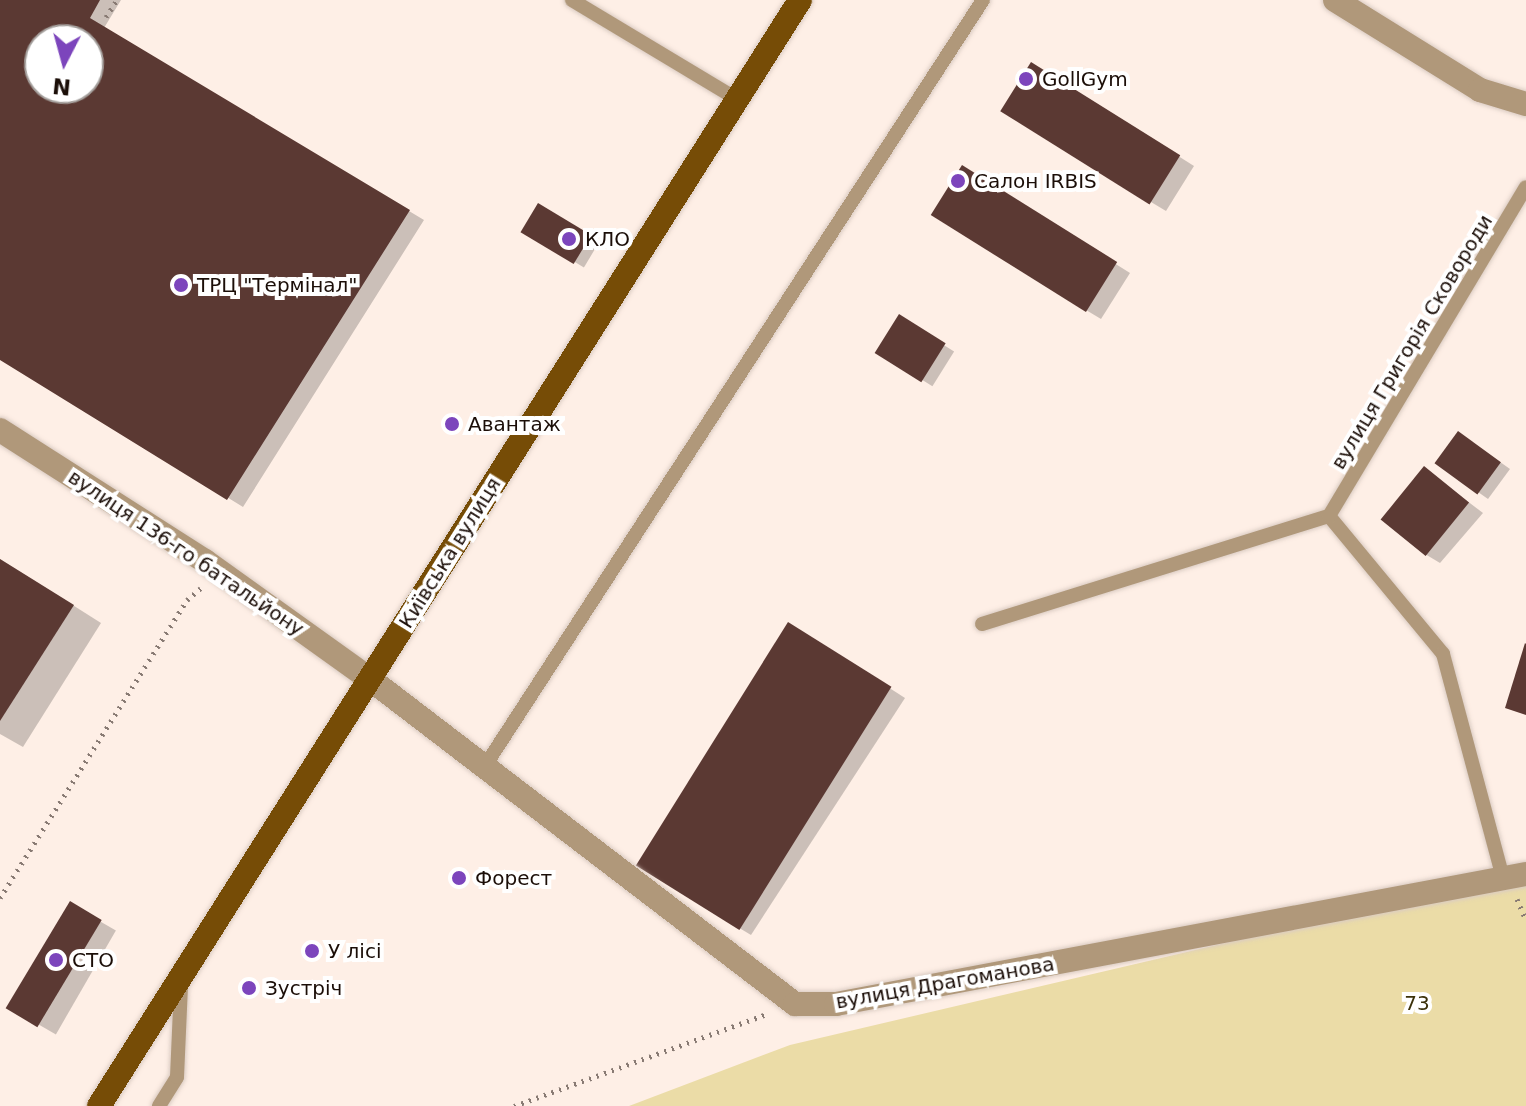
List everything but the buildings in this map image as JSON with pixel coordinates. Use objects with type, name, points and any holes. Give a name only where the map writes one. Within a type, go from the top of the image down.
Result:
[{"type":"main road","name":"Київська вулиця","points":[[99,1106],[800,0]]},
{"type":"street","points":[[1335,0],[1480,90],[1526,104]]},
{"type":"street","name":"вулиця 136-го батальйону","points":[[0,430],[220,572],[370,679]]},
{"type":"street","points":[[370,679],[483,769],[795,1004]]},
{"type":"street","name":"вулиця Драгоманова","points":[[795,1004],[836,1004],[1514,876]]},
{"type":"lane","points":[[572,0],[737,99]]},
{"type":"lane","points":[[483,769],[983,0]]},
{"type":"lane","name":"вулиця Григорія Сковороди","points":[[1329,516],[1526,187]]},
{"type":"lane","points":[[982,624],[1329,516],[1443,654],[1514,876]]},
{"type":"lane","points":[[159,1106],[177,1077],[181,976]]},
{"type":"path","points":[[106,17],[117,0]]},
{"type":"path","points":[[0,898],[187,600],[220,572]]},
{"type":"path","points":[[514,1106],[795,1004]]},
{"type":"green space","name":"73","points":[[1526,879],[1526,1106],[629,1106],[790,1045],[1408,900]]},
{"type":"place","name":"GollGym","points":[[1026,79]]},
{"type":"place","name":"Салон IRBIS","points":[[958,181]]},
{"type":"place","name":"КЛО","points":[[569,239]]},
{"type":"place","name":"ТРЦ \"Термінал\"","points":[[181,285]]},
{"type":"place","name":"Авантаж","points":[[452,424]]},
{"type":"place","name":"Форест","points":[[459,878]]},
{"type":"place","name":"У лісі","points":[[312,951]]},
{"type":"place","name":"СТО","points":[[56,960]]},
{"type":"place","name":"Зустріч","points":[[249,988]]}]
